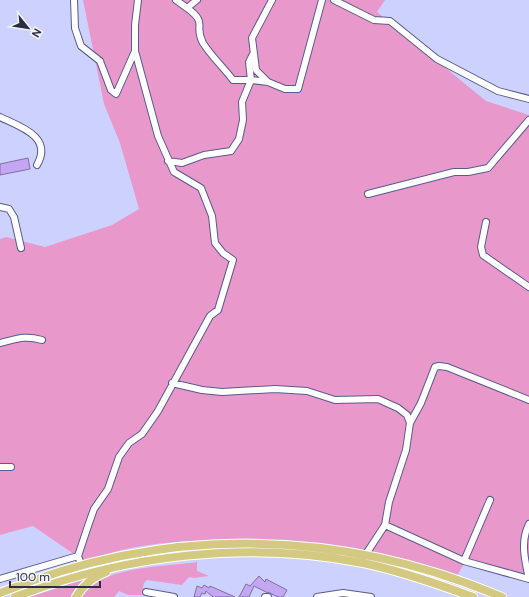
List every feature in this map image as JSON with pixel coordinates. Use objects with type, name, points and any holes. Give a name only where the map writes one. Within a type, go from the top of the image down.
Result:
[{"type":"main road","points":[[0,593],[80,560],[147,550],[209,544],[283,544],[366,554],[441,575],[502,597]]},
{"type":"main road","points":[[15,597],[73,576],[129,563],[159,558],[236,553],[280,553],[364,563],[404,574],[474,597]]},
{"type":"main road","points":[[76,597],[80,590],[92,579],[129,563]]},
{"type":"street","points":[[74,0],[75,28],[81,46],[100,61],[111,90],[116,94],[135,51]]},
{"type":"street","points":[[0,579],[80,560],[94,509],[108,489],[119,457],[129,443],[142,434],[158,411],[210,316],[218,310],[233,260],[223,253],[215,243],[212,216],[201,188],[174,172],[158,136],[135,51],[135,25],[138,0]]},
{"type":"street","points":[[176,0],[196,15],[200,22],[199,33],[204,43],[233,80],[268,82],[285,88],[298,89],[322,0]]},
{"type":"street","points":[[187,8],[197,0]]},
{"type":"street","points":[[268,82],[256,70],[252,38],[272,0]]},
{"type":"street","points":[[334,0],[374,20],[390,21],[437,59],[493,89],[529,99]]},
{"type":"street","points":[[168,161],[182,163],[204,155],[231,151],[239,139],[243,120],[242,102],[251,80],[249,62],[253,54]]},
{"type":"street","points":[[0,117],[36,137],[42,146],[43,156],[37,165]]},
{"type":"street","points":[[368,194],[454,172],[468,172],[488,168],[529,120]]},
{"type":"street","points":[[0,207],[9,209],[14,217],[21,248]]},
{"type":"street","points":[[486,222],[481,247],[483,255],[529,287]]},
{"type":"street","points":[[0,343],[30,336],[42,340]]},
{"type":"street","points":[[366,554],[385,525],[388,502],[406,450],[410,423],[421,403],[433,370],[439,366],[502,388],[529,400]]},
{"type":"street","points":[[172,383],[202,390],[222,392],[275,388],[307,391],[335,400],[378,399],[398,408],[407,415],[410,423]]},
{"type":"street","points":[[0,467],[11,467]]},
{"type":"street","points":[[464,561],[490,500]]},
{"type":"street","points":[[385,525],[464,561],[529,579],[523,543],[524,534],[529,524]]},
{"type":"street","points":[[146,592],[174,597]]},
{"type":"street","points":[[317,597],[343,593],[367,596]]},
{"type":"shaded area","points":[[83,0],[385,0],[377,12],[486,101],[529,115],[529,578],[466,560],[457,576],[421,565],[351,548],[265,541],[203,540],[162,543],[122,550],[84,561],[33,526],[0,535],[0,239],[6,237],[45,247],[112,225],[139,209],[120,143],[104,104]]},
{"type":"shaded area","points":[[197,562],[197,571],[209,576],[194,578],[189,577],[182,585],[147,580],[144,583],[141,595],[128,595],[119,591],[114,597],[81,597],[90,587],[102,579],[117,574],[151,567]]},
{"type":"shaded area","points":[[85,579],[73,597],[30,597]]},
{"type":"building","points":[[28,158],[30,169],[0,175],[0,164]]},
{"type":"building","points":[[259,576],[265,582],[266,579],[287,590],[283,597],[278,597],[254,586],[249,597],[239,597],[246,584],[250,586]]},
{"type":"building","points":[[204,585],[209,588],[210,586],[235,597],[213,597],[206,591],[205,594],[202,593],[200,597],[194,597],[197,586],[202,588]]}]
